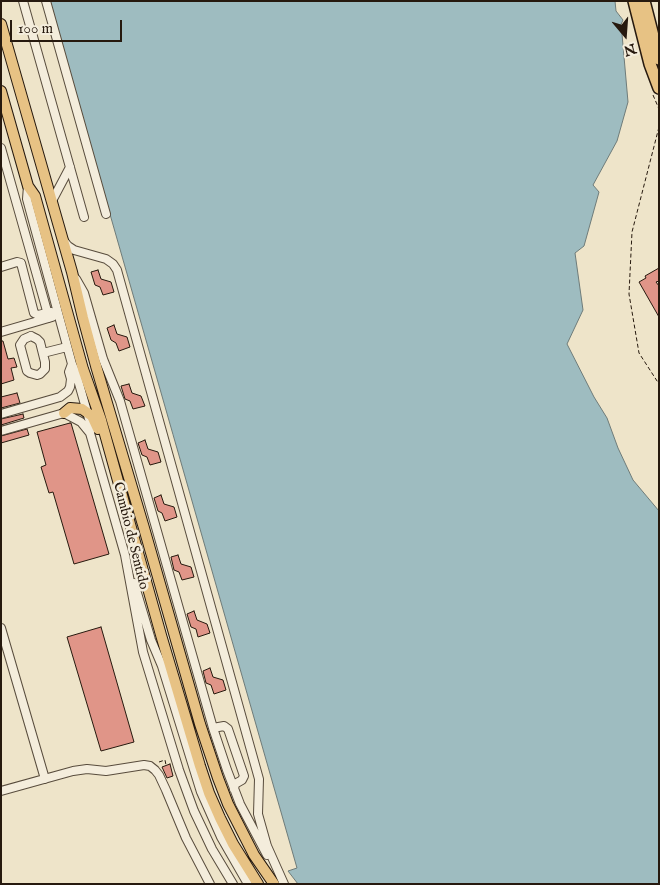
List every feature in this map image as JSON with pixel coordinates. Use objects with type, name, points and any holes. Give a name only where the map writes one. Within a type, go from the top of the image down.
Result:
[{"type":"highway","points":[[634,1],[650,64],[659,88]]},
{"type":"highway","points":[[644,1],[657,45],[659,59]]},
{"type":"main road","points":[[1,24],[72,272],[82,318],[200,724],[228,804],[254,855],[277,880]]},
{"type":"main road","points":[[1,91],[28,186],[35,196],[83,369],[101,420],[187,726],[209,792],[233,844],[258,884]]},
{"type":"main road","points":[[64,413],[70,408],[76,408],[92,416],[110,474],[121,493]]},
{"type":"street","points":[[23,1],[84,217]]},
{"type":"street","points":[[46,1],[106,214]]},
{"type":"street","points":[[1,148],[48,316]]},
{"type":"street","points":[[52,201],[70,167]]},
{"type":"street","name":"Cambio de Sentido","points":[[28,186],[27,199],[125,555],[143,652],[179,770],[194,811],[203,832],[233,884]]},
{"type":"street","points":[[61,233],[68,246],[74,250],[106,259],[117,270],[259,780],[258,814],[277,880]]},
{"type":"street","points":[[1,267],[17,262],[21,263],[35,314],[31,323]]},
{"type":"street","name":"Cambio de Sentido","points":[[72,272],[84,293],[103,359],[120,401],[213,728],[227,770],[240,804],[277,880],[285,884]]},
{"type":"street","points":[[1,332],[58,313]]},
{"type":"street","points":[[35,314],[48,316]]},
{"type":"street","points":[[27,337],[34,337],[40,342],[43,353],[45,369],[40,374],[33,375],[26,368],[20,350],[21,341],[27,337]]},
{"type":"street","points":[[43,353],[67,347]]},
{"type":"street","points":[[1,414],[60,397],[70,387],[71,379],[69,372],[72,364]]},
{"type":"street","points":[[1,431],[64,413],[81,422],[90,433]]},
{"type":"street","points":[[125,555],[151,640],[162,666],[200,792],[221,837],[248,884]]},
{"type":"street","points":[[1,628],[45,779]]},
{"type":"street","points":[[213,728],[225,726],[228,729],[244,776],[242,780],[235,784],[234,789]]},
{"type":"street","points":[[1,792],[73,771],[87,769],[106,771],[144,764],[150,766],[159,775],[186,838],[210,884]]},
{"type":"path","points":[[659,127],[632,232],[629,294],[640,353],[659,384]]},
{"type":"path","points":[[150,766],[164,760],[166,765]]},
{"type":"water","points":[[49,1],[615,1],[616,11],[623,20],[619,29],[622,34],[628,102],[617,141],[593,185],[599,192],[584,246],[575,253],[583,310],[567,344],[607,418],[633,480],[659,511],[659,884],[298,884],[288,871],[297,868]]},
{"type":"building","points":[[659,268],[659,281],[656,282],[659,286],[659,317],[639,282]]},
{"type":"building","points":[[98,270],[101,279],[111,282],[114,292],[103,295],[100,287],[95,285],[91,272]]},
{"type":"building","points":[[114,325],[117,334],[127,337],[130,347],[119,351],[116,343],[111,340],[107,328]]},
{"type":"building","points":[[1,341],[3,341],[8,359],[14,358],[17,367],[11,368],[14,380],[1,384]]},
{"type":"building","points":[[129,384],[132,393],[141,396],[145,406],[133,409],[130,401],[125,399],[121,386]]},
{"type":"building","points":[[17,393],[20,403],[1,408],[1,397]]},
{"type":"building","points":[[23,414],[24,418],[1,425],[1,419]]},
{"type":"building","points":[[71,423],[109,554],[74,564],[53,492],[49,493],[41,467],[46,465],[37,432]]},
{"type":"building","points":[[27,429],[29,435],[1,443],[1,436]]},
{"type":"building","points":[[145,440],[148,449],[158,452],[161,462],[150,465],[147,457],[142,455],[138,443]]},
{"type":"building","points":[[161,495],[164,504],[174,507],[177,517],[165,521],[162,513],[158,511],[154,498]]},
{"type":"building","points":[[178,555],[181,564],[191,567],[194,577],[182,580],[179,572],[174,570],[171,557]]},
{"type":"building","points":[[194,611],[197,620],[207,624],[210,633],[198,637],[196,629],[191,627],[187,614]]},
{"type":"building","points":[[101,627],[134,742],[101,751],[67,637]]},
{"type":"building","points":[[210,668],[213,677],[223,680],[226,690],[214,694],[211,685],[206,683],[203,671]]},
{"type":"building","points":[[170,764],[173,776],[167,778],[162,767]]}]
